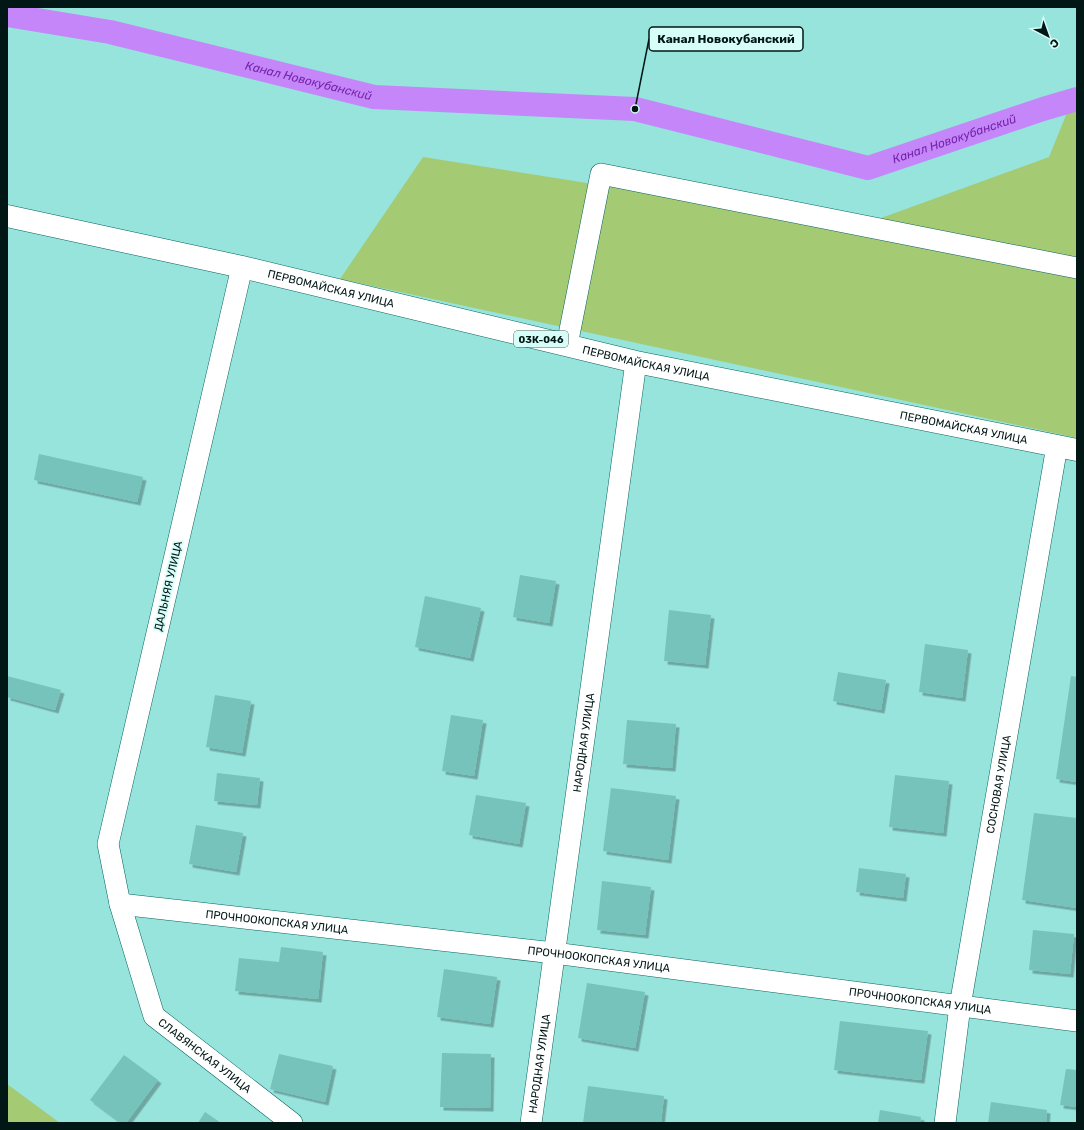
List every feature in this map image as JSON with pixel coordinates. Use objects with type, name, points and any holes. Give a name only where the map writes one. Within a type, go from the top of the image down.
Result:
[{"type":"main road","name":"ПЕРВОМАЙСКАЯ УЛИЦА","points":[[7,216],[242,267],[636,362],[1067,448]]},
{"type":"street","points":[[568,345],[601,174],[1077,268]]},
{"type":"street","name":"ДАЛЬНЯЯ УЛИЦА","points":[[120,904],[108,844],[242,267]]},
{"type":"street","name":"НАРОДНАЯ УЛИЦА","points":[[531,1123],[636,362]]},
{"type":"street","name":"СОСНОВАЯ УЛИЦА","points":[[945,1123],[960,1006],[1067,448]]},
{"type":"street","name":"ПРОЧНООКОПСКАЯ УЛИЦА","points":[[120,904],[554,953],[1077,1020]]},
{"type":"street","name":"СЛАВЯНСКАЯ УЛИЦА","points":[[120,904],[154,1016],[292,1123]]},
{"type":"green space","points":[[1077,88],[1077,438],[340,279],[423,157],[859,226],[1049,157]]},
{"type":"green space","points":[[7,1084],[60,1123],[7,1123]]},
{"type":"building","points":[[39,454],[143,477],[137,502],[34,480]]},
{"type":"building","points":[[520,575],[556,581],[549,623],[513,617]]},
{"type":"building","points":[[425,596],[481,608],[470,658],[415,647]]},
{"type":"building","points":[[669,610],[711,615],[705,665],[664,661]]},
{"type":"building","points":[[925,644],[968,650],[962,698],[919,692]]},
{"type":"building","points":[[838,672],[886,680],[881,710],[833,701]]},
{"type":"building","points":[[7,676],[61,690],[55,710],[7,697]]},
{"type":"building","points":[[1071,676],[1077,677],[1077,782],[1056,779]]},
{"type":"building","points":[[215,695],[251,701],[242,753],[206,747]]},
{"type":"building","points":[[451,715],[483,720],[474,776],[442,771]]},
{"type":"building","points":[[627,720],[676,724],[672,768],[623,764]]},
{"type":"building","points":[[217,773],[260,778],[257,805],[214,801]]},
{"type":"building","points":[[895,775],[949,781],[943,833],[889,827]]},
{"type":"building","points":[[611,788],[676,796],[668,860],[603,851]]},
{"type":"building","points":[[476,795],[526,803],[519,844],[469,835]]},
{"type":"building","points":[[1034,813],[1077,818],[1077,908],[1022,900]]},
{"type":"building","points":[[196,825],[243,833],[236,872],[189,864]]},
{"type":"building","points":[[859,868],[906,874],[903,898],[856,892]]},
{"type":"building","points":[[602,881],[651,887],[645,935],[597,930]]},
{"type":"building","points":[[1033,930],[1074,934],[1070,974],[1029,970]]},
{"type":"building","points":[[281,947],[323,952],[318,999],[235,991],[239,958],[279,962]]},
{"type":"building","points":[[444,969],[497,977],[490,1024],[437,1017]]},
{"type":"building","points":[[587,983],[645,992],[635,1048],[578,1038]]},
{"type":"building","points":[[840,1021],[928,1031],[921,1080],[834,1070]]},
{"type":"building","points":[[442,1053],[491,1054],[490,1108],[440,1107]]},
{"type":"building","points":[[279,1054],[333,1066],[325,1102],[270,1089]]},
{"type":"building","points":[[124,1055],[158,1080],[126,1123],[121,1123],[90,1100]]},
{"type":"building","points":[[1066,1069],[1077,1070],[1077,1107],[1060,1105]]},
{"type":"building","points":[[588,1086],[664,1096],[661,1123],[583,1123]]},
{"type":"building","points":[[991,1102],[1047,1110],[1046,1123],[988,1123]]},
{"type":"building","points":[[880,1110],[921,1117],[920,1123],[878,1123]]},
{"type":"building","points":[[205,1112],[221,1123],[198,1123]]},
{"type":"waterway","name":"Канал Новокубанский","points":[[7,15],[110,32],[374,97],[635,109],[868,168],[1077,99]]},
{"type":"place","name":"Канал Новокубанский","points":[[635,109]]}]
